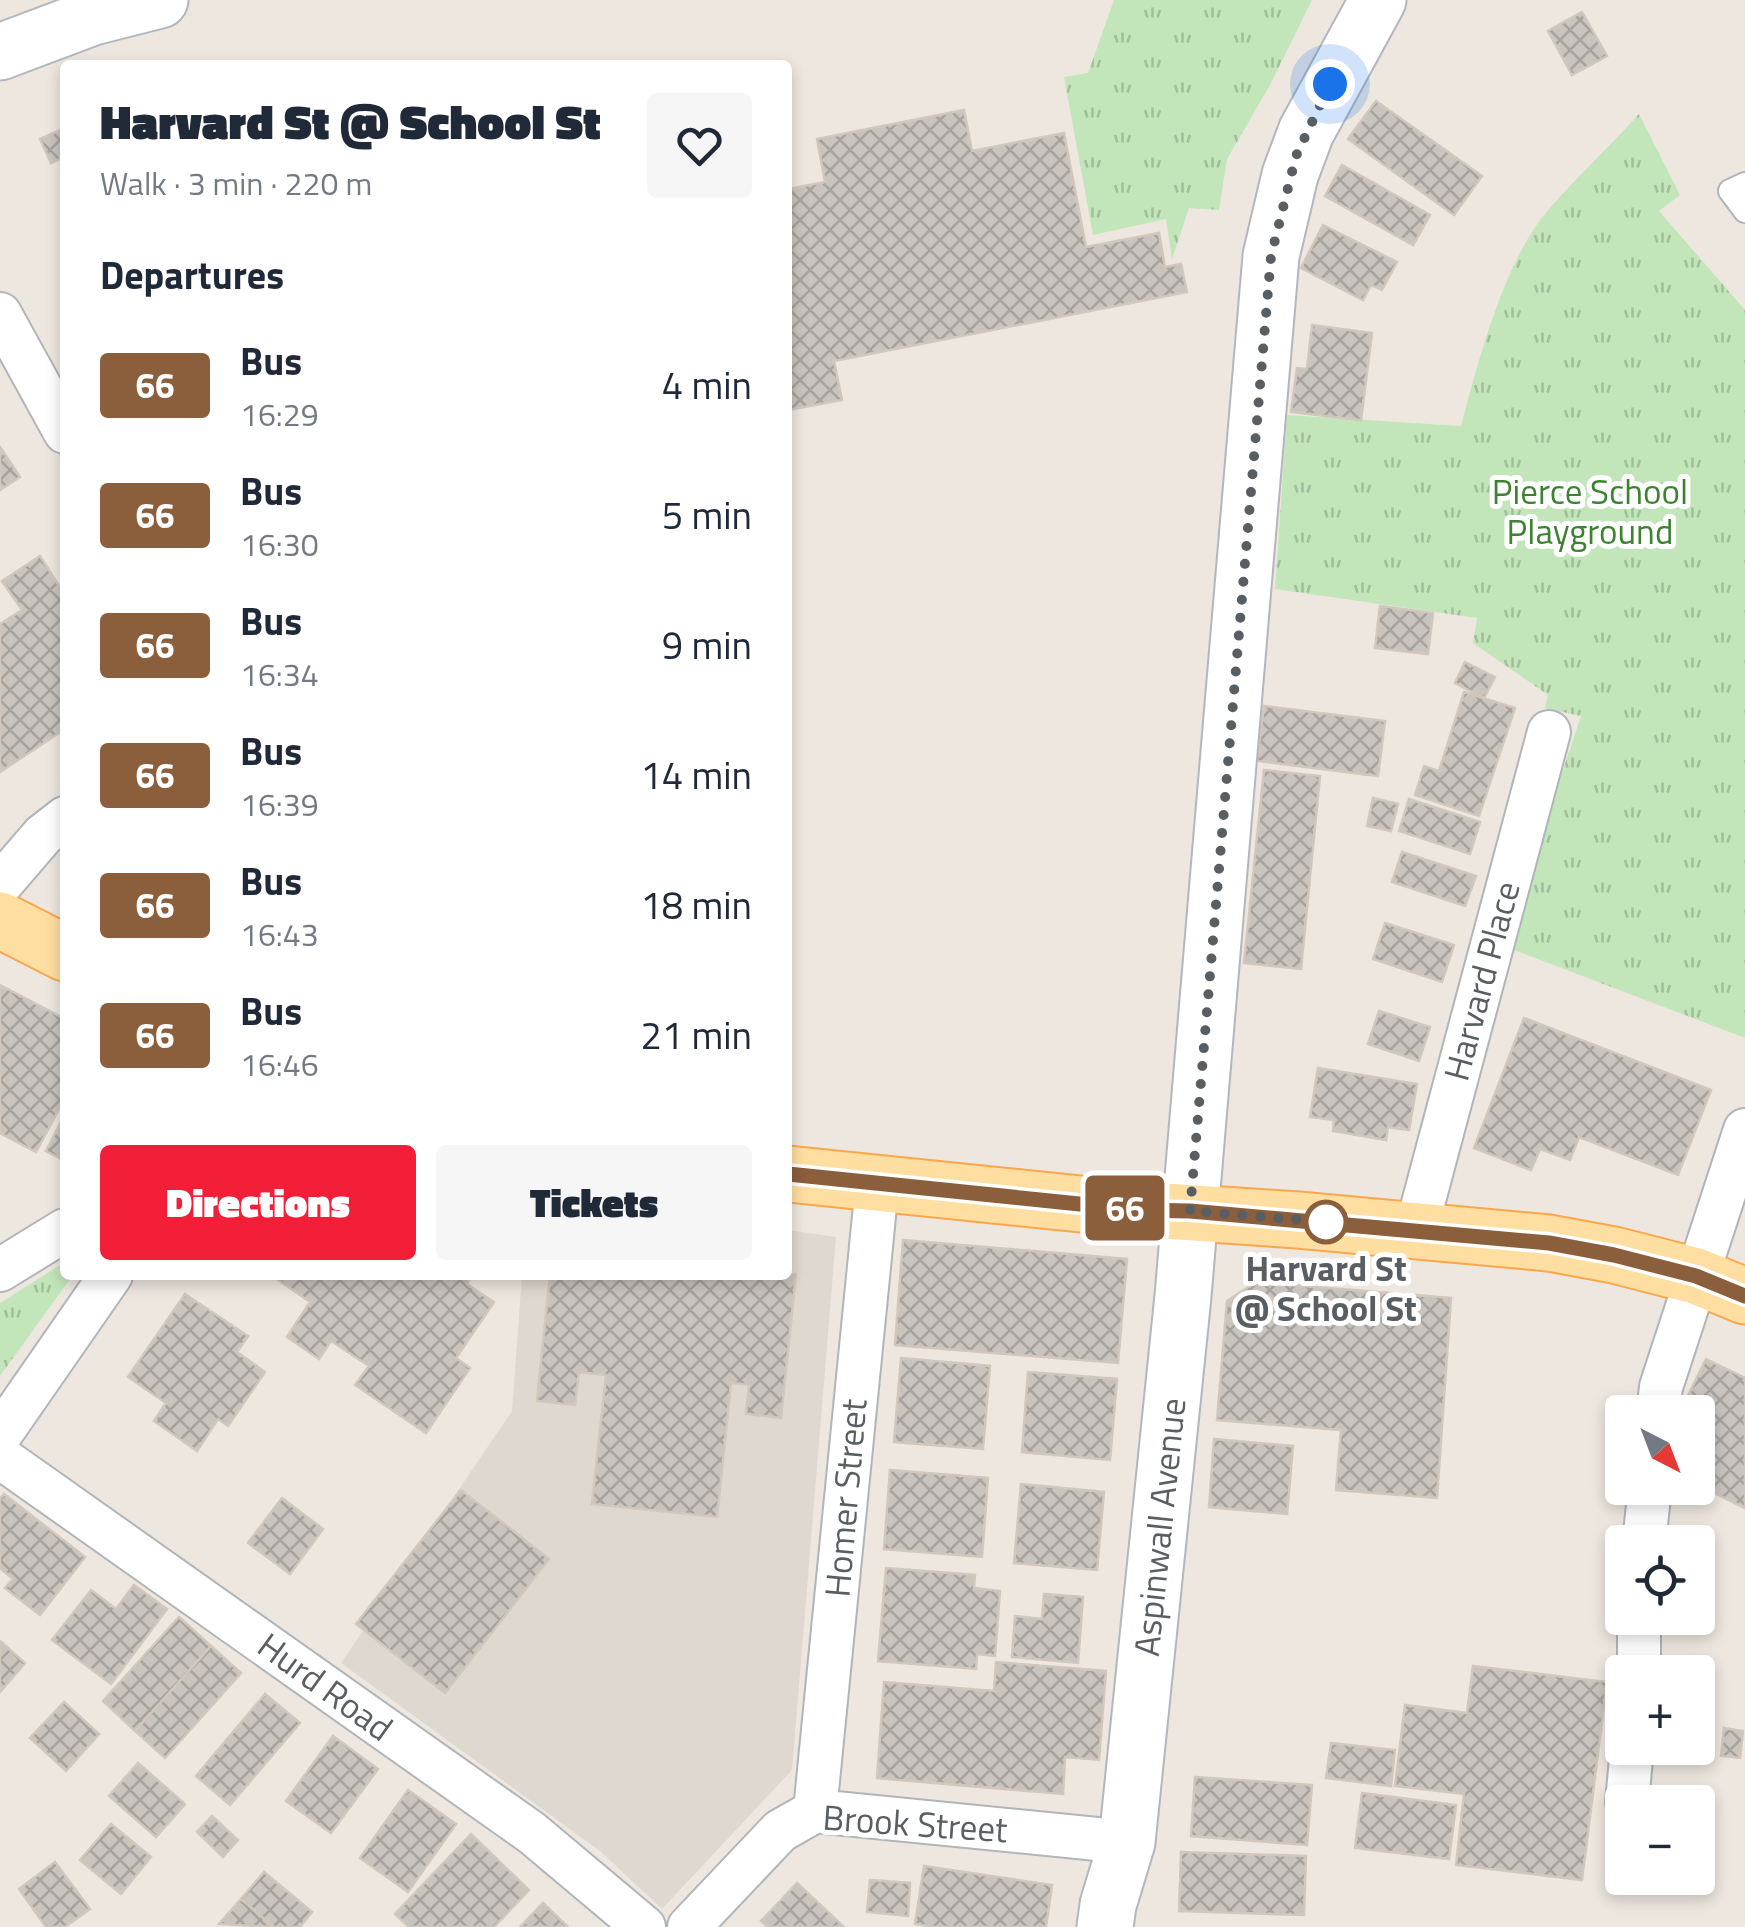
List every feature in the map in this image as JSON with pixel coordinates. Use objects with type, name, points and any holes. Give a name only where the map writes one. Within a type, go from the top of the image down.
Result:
[{"type":"main road","points":[[0,52],[92,16],[160,0]]},
{"type":"main road","name":"Aspinwall Avenue","points":[[1105,1927],[1127,1842],[1190,1211],[1271,256],[1296,156],[1320,102],[1378,0]]},
{"type":"main road","points":[[0,920],[60,950]]},
{"type":"main road","points":[[792,1175],[1138,1210],[1190,1211],[1549,1243],[1614,1255],[1721,1286]]},
{"type":"main road","name":"Aspinwall Avenue","points":[[1127,1842],[1144,1909],[1143,1927]]},
{"type":"street","points":[[0,314],[60,423]]},
{"type":"street","name":"Harvard Place","points":[[1416,1230],[1549,732]]},
{"type":"street","points":[[0,885],[43,835],[60,822]]},
{"type":"street","points":[[1659,1395],[1660,1387],[1721,1286],[1745,1130]]},
{"type":"street","name":"Homer Street","points":[[815,1811],[877,1186]]},
{"type":"street","points":[[0,1270],[60,1233]]},
{"type":"street","points":[[0,1435],[108,1280]]},
{"type":"street","name":"Hurd Road","points":[[0,1457],[532,1833],[644,1927]]},
{"type":"street","name":"Brook Street","points":[[689,1927],[780,1831],[815,1811],[1127,1842]]},
{"type":"lane","points":[[1745,184],[1730,191],[1745,211]]},
{"type":"shaded area","points":[[792,1231],[836,1237],[792,1770],[662,1909],[600,1851],[341,1663],[512,1411],[522,1280],[792,1280]]},
{"type":"green space","points":[[1114,0],[1312,0],[1270,85],[1227,159],[1219,210],[1189,208],[1172,259],[1166,219],[1093,235],[1064,77],[1088,73]]},
{"type":"green space","name":"Pierce School Playground","points":[[1639,114],[1680,195],[1659,211],[1745,310],[1745,1038],[1504,946],[1581,716],[1545,708],[1548,695],[1473,643],[1477,618],[1275,589],[1287,415],[1461,426],[1494,313],[1532,231]]},
{"type":"green space","points":[[60,1265],[60,1280],[69,1280],[0,1376],[0,1303]]},
{"type":"building","points":[[1582,12],[1607,56],[1572,75],[1548,31]]},
{"type":"building","points":[[1376,101],[1482,176],[1454,215],[1348,139]]},
{"type":"building","points":[[964,110],[972,151],[1064,133],[1086,247],[1159,233],[1165,267],[1181,264],[1187,292],[834,361],[842,400],[792,409],[792,188],[825,182],[817,139]]},
{"type":"building","points":[[60,130],[60,159],[51,163],[40,139]]},
{"type":"building","points":[[1342,165],[1430,215],[1413,245],[1325,196]]},
{"type":"building","points":[[1323,225],[1397,262],[1382,290],[1371,285],[1363,300],[1301,268]]},
{"type":"building","points":[[1312,325],[1372,333],[1361,420],[1291,412],[1297,368],[1307,369]]},
{"type":"building","points":[[0,447],[20,477],[0,490]]},
{"type":"building","points":[[40,556],[60,587],[60,732],[0,772],[0,624],[22,610],[2,581]]},
{"type":"building","points":[[1380,606],[1433,613],[1428,654],[1375,648]]},
{"type":"building","points":[[1465,662],[1495,677],[1484,698],[1455,683]]},
{"type":"building","points":[[1464,692],[1515,708],[1479,816],[1415,795],[1424,766],[1439,771]]},
{"type":"building","points":[[1264,706],[1385,721],[1378,776],[1257,761]]},
{"type":"building","points":[[1264,770],[1320,776],[1301,969],[1244,963]]},
{"type":"building","points":[[1373,798],[1398,804],[1391,831],[1367,826]]},
{"type":"building","points":[[1409,799],[1480,822],[1470,854],[1399,831]]},
{"type":"building","points":[[1402,852],[1476,876],[1465,906],[1392,882]]},
{"type":"building","points":[[1385,923],[1454,945],[1442,982],[1373,959]]},
{"type":"building","points":[[0,985],[60,1016],[60,1107],[36,1152],[0,1133]]},
{"type":"building","points":[[1379,1011],[1430,1027],[1419,1061],[1368,1044]]},
{"type":"building","points":[[1524,1018],[1711,1090],[1678,1175],[1579,1137],[1570,1160],[1540,1149],[1531,1170],[1474,1148]]},
{"type":"building","points":[[1318,1068],[1417,1084],[1409,1130],[1388,1127],[1386,1140],[1333,1131],[1334,1120],[1310,1117]]},
{"type":"building","points":[[60,1124],[60,1158],[46,1151]]},
{"type":"building","points":[[903,1240],[1127,1259],[1118,1363],[895,1345]]},
{"type":"building","points":[[792,1274],[796,1274],[781,1418],[746,1414],[749,1385],[731,1383],[717,1517],[592,1504],[606,1375],[579,1372],[575,1405],[537,1401],[549,1280],[792,1280]]},
{"type":"building","points":[[278,1280],[469,1280],[467,1284],[494,1302],[456,1358],[470,1368],[426,1433],[355,1385],[369,1366],[331,1341],[319,1359],[287,1337],[310,1302]]},
{"type":"building","points":[[1256,1282],[1451,1298],[1437,1498],[1336,1490],[1341,1430],[1217,1420],[1227,1301]]},
{"type":"building","points":[[185,1294],[248,1336],[237,1352],[265,1372],[228,1426],[218,1419],[197,1451],[154,1421],[166,1403],[128,1377]]},
{"type":"building","points":[[901,1358],[990,1366],[983,1449],[894,1442]]},
{"type":"building","points":[[1706,1359],[1745,1378],[1745,1508],[1715,1493],[1715,1395],[1688,1395]]},
{"type":"building","points":[[1028,1372],[1117,1379],[1110,1460],[1022,1452]]},
{"type":"building","points":[[1214,1439],[1293,1446],[1287,1514],[1209,1507]]},
{"type":"building","points":[[890,1470],[988,1478],[982,1557],[884,1549]]},
{"type":"building","points":[[1021,1484],[1104,1492],[1097,1570],[1014,1563]]},
{"type":"building","points":[[461,1490],[549,1559],[445,1693],[356,1624]]},
{"type":"building","points":[[4,1494],[85,1557],[40,1615],[5,1588],[13,1579],[0,1568],[0,1499]]},
{"type":"building","points":[[282,1498],[323,1529],[290,1574],[248,1543]]},
{"type":"building","points":[[886,1568],[975,1575],[974,1588],[1000,1591],[995,1656],[977,1654],[976,1669],[878,1661]]},
{"type":"building","points":[[134,1585],[167,1609],[111,1684],[52,1640],[91,1590],[116,1609]]},
{"type":"building","points":[[1044,1594],[1083,1597],[1078,1663],[1012,1657],[1015,1616],[1042,1619]]},
{"type":"building","points":[[179,1617],[211,1646],[135,1731],[103,1701]]},
{"type":"building","points":[[0,1641],[25,1663],[0,1692]]},
{"type":"building","points":[[211,1646],[241,1673],[165,1758],[135,1731]]},
{"type":"building","points":[[996,1662],[1106,1671],[1099,1760],[1065,1757],[1063,1794],[877,1778],[884,1682],[994,1691]]},
{"type":"building","points":[[1473,1666],[1605,1682],[1582,1880],[1456,1865],[1464,1794],[1395,1786],[1405,1705],[1467,1713]]},
{"type":"building","points":[[265,1694],[300,1723],[230,1805],[196,1776]]},
{"type":"building","points":[[64,1702],[99,1734],[66,1771],[30,1738]]},
{"type":"building","points":[[1724,1728],[1743,1731],[1740,1758],[1721,1756]]},
{"type":"building","points":[[333,1736],[378,1769],[331,1833],[286,1801]]},
{"type":"building","points":[[1331,1743],[1395,1750],[1391,1786],[1326,1778]]},
{"type":"building","points":[[138,1763],[185,1804],[156,1837],[109,1796]]},
{"type":"building","points":[[1195,1777],[1312,1785],[1307,1845],[1191,1836]]},
{"type":"building","points":[[408,1790],[456,1824],[408,1892],[360,1858]]},
{"type":"building","points":[[1362,1793],[1456,1805],[1449,1859],[1355,1848]]},
{"type":"building","points":[[212,1816],[238,1840],[223,1857],[197,1832]]},
{"type":"building","points":[[111,1824],[151,1857],[121,1894],[80,1860]]},
{"type":"building","points":[[471,1834],[529,1890],[494,1927],[409,1927],[395,1914]]},
{"type":"building","points":[[1181,1852],[1306,1856],[1304,1915],[1179,1911]]},
{"type":"building","points":[[55,1862],[90,1909],[65,1927],[46,1927],[19,1889]]},
{"type":"building","points":[[924,1866],[1052,1885],[1046,1927],[915,1924]]},
{"type":"building","points":[[264,1872],[312,1912],[300,1927],[274,1927],[241,1899]]},
{"type":"building","points":[[870,1880],[910,1883],[908,1916],[867,1912]]},
{"type":"building","points":[[797,1883],[844,1927],[768,1927],[761,1921]]},
{"type":"building","points":[[241,1899],[274,1927],[219,1924]]},
{"type":"building","points":[[543,1903],[568,1927],[520,1927]]},
{"type":"bus line","name":"66","points":[[792,1175],[1138,1210],[1190,1211],[1549,1243],[1696,1276],[1745,1296]]},
{"type":"place","name":"Harvard St @ School St","points":[[1326,1222]]},
{"type":"route","points":[[1326,1222],[1338,1223],[1190,1211],[1271,256],[1296,156],[1330,84]]}]
